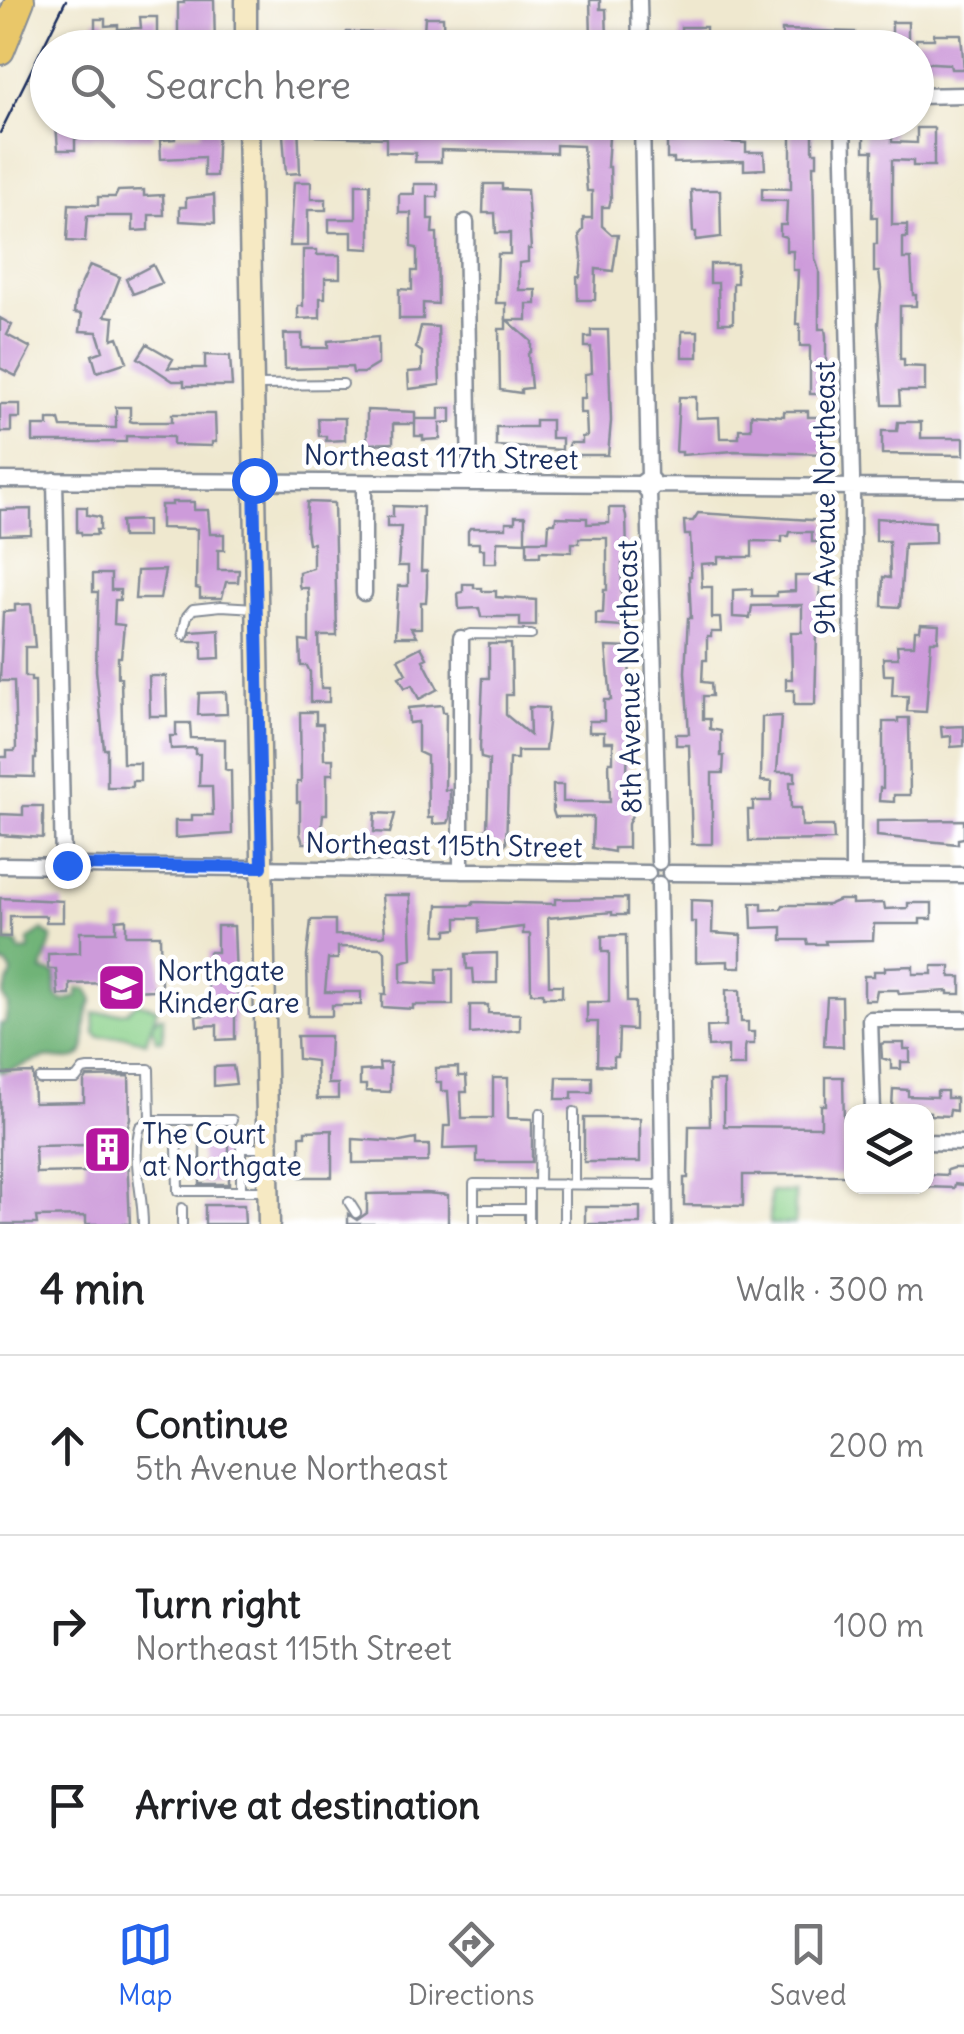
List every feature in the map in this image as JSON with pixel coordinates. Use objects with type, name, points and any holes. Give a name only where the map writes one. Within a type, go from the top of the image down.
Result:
[{"type":"highway","points":[[0,50],[20,0]]},
{"type":"main road","points":[[246,0],[246,30]]},
{"type":"main road","points":[[248,140],[269,1224]]},
{"type":"street","points":[[640,0],[640,30]]},
{"type":"street","points":[[934,96],[964,95]]},
{"type":"street","name":"8th Avenue Northeast","points":[[642,140],[664,1224]]},
{"type":"street","name":"9th Avenue Northeast","points":[[843,140],[853,874]]},
{"type":"street","points":[[466,222],[470,483]]},
{"type":"street","name":"Northeast 117th Street","points":[[0,480],[964,488]]},
{"type":"street","points":[[55,480],[63,865]]},
{"type":"street","points":[[364,482],[364,593]]},
{"type":"street","points":[[460,871],[461,638]]},
{"type":"street","name":"Northeast 115th Street","points":[[0,865],[964,875]]},
{"type":"street","points":[[873,1104],[870,1019],[964,1019]]},
{"type":"street","points":[[934,1142],[964,1142]]},
{"type":"lane","points":[[252,385],[342,384]]},
{"type":"lane","points":[[183,634],[193,609],[256,608]]},
{"type":"lane","points":[[461,638],[470,634],[531,635]]},
{"type":"lane","points":[[40,1080],[76,1080],[82,1070],[149,1070],[150,1120]]},
{"type":"lane","points":[[564,1224],[574,1112]]},
{"type":"lane","points":[[540,1113],[540,1184]]},
{"type":"lane","points":[[143,1224],[139,1195],[140,1126],[150,1120],[232,1120]]},
{"type":"lane","points":[[176,1145],[178,1191],[270,1191]]},
{"type":"lane","points":[[241,1191],[241,1148],[270,1148]]},
{"type":"lane","points":[[474,1224],[474,1184],[664,1184]]},
{"type":"lane","points":[[529,1184],[529,1224]]},
{"type":"lane","points":[[348,1202],[356,1213]]},
{"type":"lane","points":[[182,1208],[182,1224]]},
{"type":"lane","points":[[474,1208],[529,1209]]},
{"type":"green space","points":[[43,930],[52,937],[42,971],[55,973],[56,995],[62,1001],[77,997],[77,989],[87,989],[93,1000],[83,1052],[74,1058],[45,1058],[0,1072],[0,1024],[5,1023],[8,1006],[3,996],[12,973],[7,965],[0,964],[0,940],[17,943],[19,951],[29,950],[29,939]]},
{"type":"green space","points":[[137,1003],[157,1008],[153,1023],[163,1017],[163,1040],[156,1040],[152,1024],[146,1042],[125,1036],[99,1037],[95,1033],[94,1013],[127,1012]]},
{"type":"green space","points":[[770,1192],[795,1192],[795,1224],[770,1224]]},
{"type":"building","points":[[214,0],[215,30],[178,30],[178,3]]},
{"type":"building","points":[[590,0],[600,0],[600,9],[606,9],[607,30],[591,30]]},
{"type":"building","points":[[140,17],[157,17],[157,30],[95,30],[95,19],[105,19],[105,26],[118,25],[118,29],[141,28]]},
{"type":"building","points":[[425,17],[443,17],[443,30],[424,30]]},
{"type":"building","points":[[892,22],[908,22],[908,30],[892,30]]},
{"type":"building","points":[[681,27],[706,27],[706,30]]},
{"type":"building","points":[[934,34],[961,34],[964,69],[934,63]]},
{"type":"building","points":[[57,140],[75,140],[75,150],[58,150]]},
{"type":"building","points":[[160,140],[217,140],[216,176],[204,176],[204,157],[161,159]]},
{"type":"building","points":[[283,140],[299,140],[300,173],[286,174]]},
{"type":"building","points":[[386,140],[609,140],[611,199],[609,207],[602,207],[602,226],[618,235],[613,271],[596,269],[595,300],[578,300],[577,277],[582,257],[579,235],[583,218],[592,218],[592,191],[587,191],[583,146],[556,145],[556,153],[441,150],[441,162],[415,162],[416,153],[386,152]]},
{"type":"building","points":[[791,140],[813,140],[813,152],[817,152],[817,165],[813,165],[815,258],[819,271],[819,329],[825,329],[826,336],[826,394],[810,394],[810,346],[800,346],[800,324],[796,324],[798,270],[793,270],[793,251],[786,251],[786,237],[780,235],[780,225],[786,225],[787,201],[762,200],[762,188],[791,189]]},
{"type":"building","points":[[864,140],[934,140],[934,166],[892,160],[892,225],[907,225],[903,259],[911,259],[916,295],[916,306],[900,306],[900,359],[904,359],[904,366],[925,367],[925,391],[899,391],[900,405],[883,405],[878,324],[881,288],[879,272],[874,272],[877,217],[872,217],[873,151],[864,151]]},
{"type":"building","points":[[667,142],[746,143],[746,152],[764,152],[765,169],[744,170],[744,161],[674,163],[674,159],[667,159]]},
{"type":"building","points":[[294,182],[311,182],[311,199],[326,199],[326,210],[308,210],[308,246],[290,246]]},
{"type":"building","points":[[356,184],[370,184],[370,249],[352,248],[352,232],[329,232],[329,219],[356,219]]},
{"type":"building","points":[[414,184],[438,184],[438,197],[428,197],[428,219],[433,219],[432,233],[437,233],[438,304],[423,303],[423,319],[399,319],[399,289],[412,290],[417,248],[411,247],[411,213],[399,213],[399,194],[414,194]]},
{"type":"building","points":[[484,184],[527,190],[531,249],[528,262],[519,263],[519,290],[536,290],[536,304],[527,304],[527,320],[507,320],[531,341],[531,388],[521,389],[521,393],[500,390],[499,329],[506,329],[506,303],[496,303],[498,254],[510,254],[510,233],[496,233],[495,213],[483,213]]},
{"type":"building","points":[[144,190],[144,196],[163,195],[164,215],[149,215],[149,230],[133,231],[133,216],[87,216],[85,242],[67,241],[69,204],[98,205],[98,197]]},
{"type":"building","points":[[691,190],[720,190],[721,237],[696,240]]},
{"type":"building","points":[[214,195],[215,223],[180,221],[180,207],[186,207],[186,198]]},
{"type":"building","points":[[303,250],[317,250],[317,255],[340,255],[340,278],[325,278],[320,318],[298,319],[298,306],[303,306]]},
{"type":"building","points":[[710,264],[737,264],[733,323],[719,323],[718,283],[710,283]]},
{"type":"building","points":[[90,265],[120,277],[105,316],[114,317],[112,339],[118,337],[127,362],[97,372],[92,355],[103,351],[97,332],[80,331],[82,314],[74,313],[76,296]]},
{"type":"building","points":[[153,265],[162,283],[133,294],[126,279]]},
{"type":"building","points":[[0,318],[12,325],[7,335],[31,348],[16,376],[0,368]]},
{"type":"building","points":[[421,326],[438,327],[440,385],[409,389],[408,372],[422,371],[422,352],[416,348]]},
{"type":"building","points":[[591,330],[608,330],[608,455],[569,455],[569,443],[582,443],[582,437],[587,436],[586,413],[580,413],[580,398],[585,398],[585,374],[592,373],[591,347],[585,347],[585,337],[591,337]]},
{"type":"building","points":[[682,331],[698,331],[698,357],[682,357]]},
{"type":"building","points":[[284,334],[302,334],[302,348],[328,348],[328,341],[378,337],[378,364],[363,373],[353,373],[352,367],[285,369]]},
{"type":"building","points":[[147,344],[173,359],[168,368],[205,368],[205,355],[230,356],[232,386],[184,386],[184,381],[173,381],[138,358]]},
{"type":"building","points":[[679,397],[696,397],[696,418],[719,417],[720,438],[739,438],[739,429],[751,429],[751,414],[784,416],[784,411],[808,411],[808,417],[823,417],[824,454],[734,451],[682,455],[676,452]]},
{"type":"building","points":[[0,404],[20,404],[20,418],[11,418],[11,432],[0,432]]},
{"type":"building","points":[[116,407],[130,407],[133,422],[172,422],[172,414],[215,414],[216,442],[212,446],[173,445],[173,437],[126,436],[126,442],[33,442],[33,426],[48,426],[48,420],[59,420],[61,427],[116,428]]},
{"type":"building","points":[[439,408],[451,408],[451,422],[440,423],[440,439],[423,440],[423,436],[415,436],[415,419],[439,419]]},
{"type":"building","points":[[367,410],[415,412],[415,424],[393,424],[393,443],[367,444]]},
{"type":"building","points":[[318,418],[345,418],[345,440],[326,441],[326,436],[319,436]]},
{"type":"building","points":[[535,420],[551,420],[551,438],[562,438],[562,450],[496,446],[496,427],[535,427]]},
{"type":"building","points":[[898,422],[921,422],[921,438],[964,438],[964,455],[882,454],[882,431],[897,431]]},
{"type":"building","points":[[194,502],[194,510],[208,510],[210,534],[224,534],[224,550],[218,550],[218,570],[239,570],[238,582],[226,582],[222,598],[200,598],[200,589],[196,588],[197,529],[161,528],[161,505]]},
{"type":"building","points":[[307,502],[334,503],[337,636],[319,636],[321,688],[329,688],[329,702],[310,702],[310,672],[307,666],[301,666],[300,641],[309,642],[309,601],[308,588],[300,588],[299,572],[313,568],[313,543],[308,543],[306,530]]},
{"type":"building","points":[[393,506],[423,507],[421,571],[427,571],[427,587],[426,602],[421,602],[421,628],[411,628],[416,637],[395,637],[398,586],[408,586],[408,566],[398,566],[401,527],[387,527],[387,517],[393,517]]},
{"type":"building","points":[[77,507],[87,507],[87,515],[100,517],[97,535],[77,532]]},
{"type":"building","points":[[609,508],[624,508],[626,516],[627,564],[622,564],[621,627],[596,625],[596,613],[603,613],[607,590],[607,538],[579,538],[579,543],[572,543],[572,552],[540,551],[540,556],[527,556],[527,541],[548,541],[549,523],[555,523],[556,517],[587,518],[587,524],[609,523]]},
{"type":"building","points":[[31,509],[31,534],[0,535],[0,510]]},
{"type":"building","points":[[698,513],[827,521],[827,542],[812,542],[812,532],[790,532],[789,536],[782,536],[782,542],[752,541],[752,557],[718,557],[718,563],[701,564],[702,587],[712,587],[712,618],[720,618],[721,632],[711,632],[711,637],[707,637],[702,682],[711,683],[712,696],[703,696],[703,719],[710,719],[710,729],[721,731],[724,756],[723,773],[712,773],[712,844],[692,844],[689,745],[676,745],[676,734],[689,734],[685,672],[691,618],[691,556],[690,535],[685,535],[684,521],[693,521]]},
{"type":"building","points":[[515,516],[525,516],[525,542],[497,541],[496,563],[484,563],[484,549],[479,549],[479,543],[468,543],[468,531],[506,528],[506,522],[515,522]]},
{"type":"building","points":[[876,518],[935,522],[935,543],[904,544],[900,607],[882,606],[883,577],[890,578],[889,541],[876,541]]},
{"type":"building","points":[[147,520],[147,537],[122,537],[121,521]]},
{"type":"building","points":[[165,570],[160,599],[135,599],[137,571]]},
{"type":"building","points":[[93,574],[111,574],[111,590],[120,590],[120,600],[115,600],[114,624],[124,625],[118,657],[123,763],[140,763],[140,781],[132,781],[132,787],[107,787],[107,749],[96,670],[98,592],[93,592]]},
{"type":"building","points":[[795,576],[820,576],[815,705],[794,705],[794,690],[786,690],[786,679],[792,679],[791,632],[802,632],[802,605],[752,606],[750,618],[733,617],[733,590],[752,589],[752,596],[777,596],[777,592],[795,591]]},
{"type":"building","points":[[463,584],[496,591],[496,597],[536,600],[536,626],[520,626],[520,617],[481,617],[479,608],[459,609],[458,593],[463,592]]},
{"type":"building","points":[[31,604],[35,647],[25,647],[25,677],[35,681],[34,777],[0,776],[0,757],[7,757],[7,751],[16,748],[14,681],[0,681],[3,612],[15,611],[15,605]]},
{"type":"building","points":[[921,624],[939,625],[938,641],[931,641],[926,712],[907,711],[908,696],[892,696],[893,675],[884,675],[883,658],[898,658],[897,645],[914,645],[915,631],[920,631]]},
{"type":"building","points":[[219,629],[220,658],[202,659],[202,641],[185,641],[191,631]]},
{"type":"building","points":[[489,644],[511,644],[512,695],[506,695],[506,715],[530,735],[529,707],[548,708],[548,723],[545,751],[517,751],[517,759],[509,759],[506,844],[484,846],[489,760],[481,758],[480,747],[483,678],[489,678]]},
{"type":"building","points":[[421,647],[427,658],[423,660],[438,689],[419,699],[412,685],[405,688],[399,677],[406,674],[398,659]]},
{"type":"building","points":[[606,647],[630,648],[627,776],[632,815],[628,848],[614,848],[614,852],[592,848],[593,817],[555,817],[553,811],[553,785],[563,785],[563,802],[610,802],[613,742],[604,742],[604,732],[589,732],[589,721],[604,721],[604,700],[611,700]]},
{"type":"building","points":[[149,676],[166,676],[167,716],[150,716]]},
{"type":"building","points":[[226,692],[227,714],[198,715],[199,693]]},
{"type":"building","points":[[442,705],[446,712],[445,790],[450,790],[450,818],[448,823],[433,824],[433,818],[428,818],[427,756],[418,752],[418,722],[409,723],[408,708]]},
{"type":"building","points":[[300,712],[316,712],[316,724],[323,724],[324,759],[333,759],[333,774],[327,774],[327,814],[323,814],[320,843],[303,843],[300,834]]},
{"type":"building","points":[[781,716],[777,772],[795,772],[795,782],[790,782],[791,808],[801,808],[802,826],[833,826],[834,840],[749,841],[748,810],[753,810],[753,801],[771,801],[772,782],[761,781],[762,717]]},
{"type":"building","points":[[898,718],[909,718],[910,795],[894,795],[894,802],[879,801],[883,788],[883,722],[898,722]]},
{"type":"building","points":[[176,723],[190,723],[191,738],[225,739],[225,769],[231,771],[232,834],[175,838],[175,821],[192,821],[192,815],[213,815],[212,786],[199,786],[200,754],[195,754],[195,748],[171,749],[170,736],[176,736]]},
{"type":"building","points":[[964,726],[964,746],[951,747],[951,736],[942,737],[941,727]]},
{"type":"building","points":[[23,806],[43,806],[43,838],[0,835],[0,814],[23,815]]},
{"type":"building","points":[[375,813],[395,814],[390,833],[374,832]]},
{"type":"building","points":[[964,820],[964,838],[958,839],[958,844],[877,836],[877,821]]},
{"type":"building","points":[[382,895],[410,895],[412,959],[401,962],[401,982],[437,984],[437,969],[453,969],[453,1005],[382,1007],[382,994],[386,994],[385,952],[382,948],[338,947],[338,959],[328,959],[325,992],[361,992],[361,1005],[332,1005],[332,1016],[308,1016],[311,920],[335,920],[335,935],[385,935]]},
{"type":"building","points":[[0,898],[63,901],[63,922],[46,922],[46,916],[10,916],[10,937],[0,937]]},
{"type":"building","points":[[627,898],[627,915],[612,912],[548,918],[549,985],[562,985],[562,997],[531,993],[530,934],[523,934],[523,927],[479,932],[479,918],[457,918],[457,929],[447,930],[447,935],[436,935],[438,905],[555,904],[555,899]]},
{"type":"building","points":[[691,900],[713,901],[712,933],[741,935],[741,967],[728,967],[728,961],[696,962],[696,922],[691,922]]},
{"type":"building","points":[[852,900],[852,904],[884,903],[885,909],[908,908],[908,903],[932,903],[932,919],[920,919],[920,924],[874,924],[873,940],[825,941],[826,944],[782,940],[782,927],[752,928],[751,903],[762,903],[762,910],[781,909],[783,905],[828,905]]},
{"type":"building","points":[[126,919],[126,935],[160,935],[161,986],[154,986],[154,990],[110,992],[110,983],[70,984],[70,995],[58,995],[56,969],[48,969],[48,954],[80,953],[80,932],[116,932],[116,920]]},
{"type":"building","points":[[217,926],[234,926],[235,1039],[217,1040],[217,1025],[197,1026],[196,1016],[207,1015],[209,952],[217,952]]},
{"type":"building","points":[[626,935],[627,1002],[635,1002],[635,1030],[619,1029],[614,1066],[597,1065],[598,1022],[587,1022],[587,1002],[609,1002],[609,952],[602,952],[602,936]]},
{"type":"building","points":[[497,953],[497,983],[474,983],[473,969],[467,969],[466,954]]},
{"type":"building","points":[[913,966],[913,974],[932,974],[932,966],[950,966],[950,977],[961,977],[961,994],[877,990],[875,1000],[864,1000],[864,976],[874,976],[874,971],[885,971],[885,967]]},
{"type":"building","points":[[726,990],[740,990],[741,1022],[748,1022],[748,1032],[754,1032],[754,1044],[746,1044],[745,1066],[728,1066],[728,1046],[708,1047],[707,1027],[726,1026]]},
{"type":"building","points":[[827,997],[842,997],[843,1047],[824,1046]]},
{"type":"building","points":[[470,1005],[488,1005],[488,1013],[520,1014],[520,1030],[470,1034]]},
{"type":"building","points":[[297,1036],[330,1036],[328,1084],[338,1084],[338,1099],[317,1099],[316,1061],[298,1059]]},
{"type":"building","points":[[884,1043],[904,1043],[904,1049],[910,1049],[910,1062],[901,1062],[901,1069],[891,1069],[891,1061],[882,1058]]},
{"type":"building","points":[[379,1063],[390,1063],[390,1092],[366,1091],[366,1085],[360,1085],[360,1071],[380,1070]]},
{"type":"building","points":[[233,1066],[236,1084],[214,1086],[214,1067]]},
{"type":"building","points":[[458,1067],[458,1076],[466,1076],[467,1092],[461,1092],[462,1118],[493,1118],[493,1078],[508,1078],[508,1118],[532,1119],[532,1162],[477,1162],[477,1148],[443,1149],[444,1126],[450,1126],[448,1091],[441,1091],[441,1082],[436,1082],[436,1068]]},
{"type":"building","name":"The Court at Northgate","points":[[33,1073],[34,1103],[84,1102],[87,1077],[129,1076],[130,1118],[126,1133],[130,1224],[86,1224],[86,1216],[36,1217],[37,1224],[0,1224],[0,1074]],"holes":[[[85,1145],[85,1172],[36,1173],[35,1146]]]},
{"type":"building","points":[[557,1077],[592,1077],[592,1092],[572,1092],[572,1099],[556,1099]]},
{"type":"building","points":[[826,1077],[843,1077],[844,1175],[743,1175],[743,1206],[684,1205],[689,1126],[710,1126],[709,1081],[724,1081],[724,1126],[821,1127],[821,1105],[826,1105]]},
{"type":"building","points":[[893,1089],[908,1090],[908,1096],[937,1097],[937,1091],[947,1091],[947,1098],[956,1098],[956,1111],[950,1110],[949,1116],[934,1115],[934,1104],[892,1104]]},
{"type":"building","points":[[584,1118],[640,1118],[640,1162],[584,1162]]},
{"type":"building","points":[[332,1130],[332,1177],[300,1177],[300,1136],[305,1136],[305,1131]]},
{"type":"building","points":[[353,1139],[416,1139],[416,1145],[429,1145],[429,1157],[427,1162],[353,1163]]},
{"type":"building","points":[[200,1143],[229,1143],[229,1184],[200,1184]]},
{"type":"building","points":[[964,1168],[964,1185],[934,1187],[934,1174],[947,1175],[947,1170]]},
{"type":"building","points":[[367,1194],[448,1195],[448,1224],[348,1224],[348,1214],[357,1220],[367,1213]]},
{"type":"building","points":[[205,1205],[244,1205],[245,1224],[205,1224]]},
{"type":"building","points":[[585,1207],[640,1207],[640,1224],[585,1224]]},
{"type":"tram line","points":[[51,30],[66,0]]},
{"type":"tram line","points":[[0,133],[30,73]]},
{"type":"place","name":"Northgate KinderCare","points":[[122,987]]},
{"type":"place","name":"The Court at Northgate","points":[[107,1150]]},
{"type":"route","points":[[67,865],[262,867],[254,480]]}]
